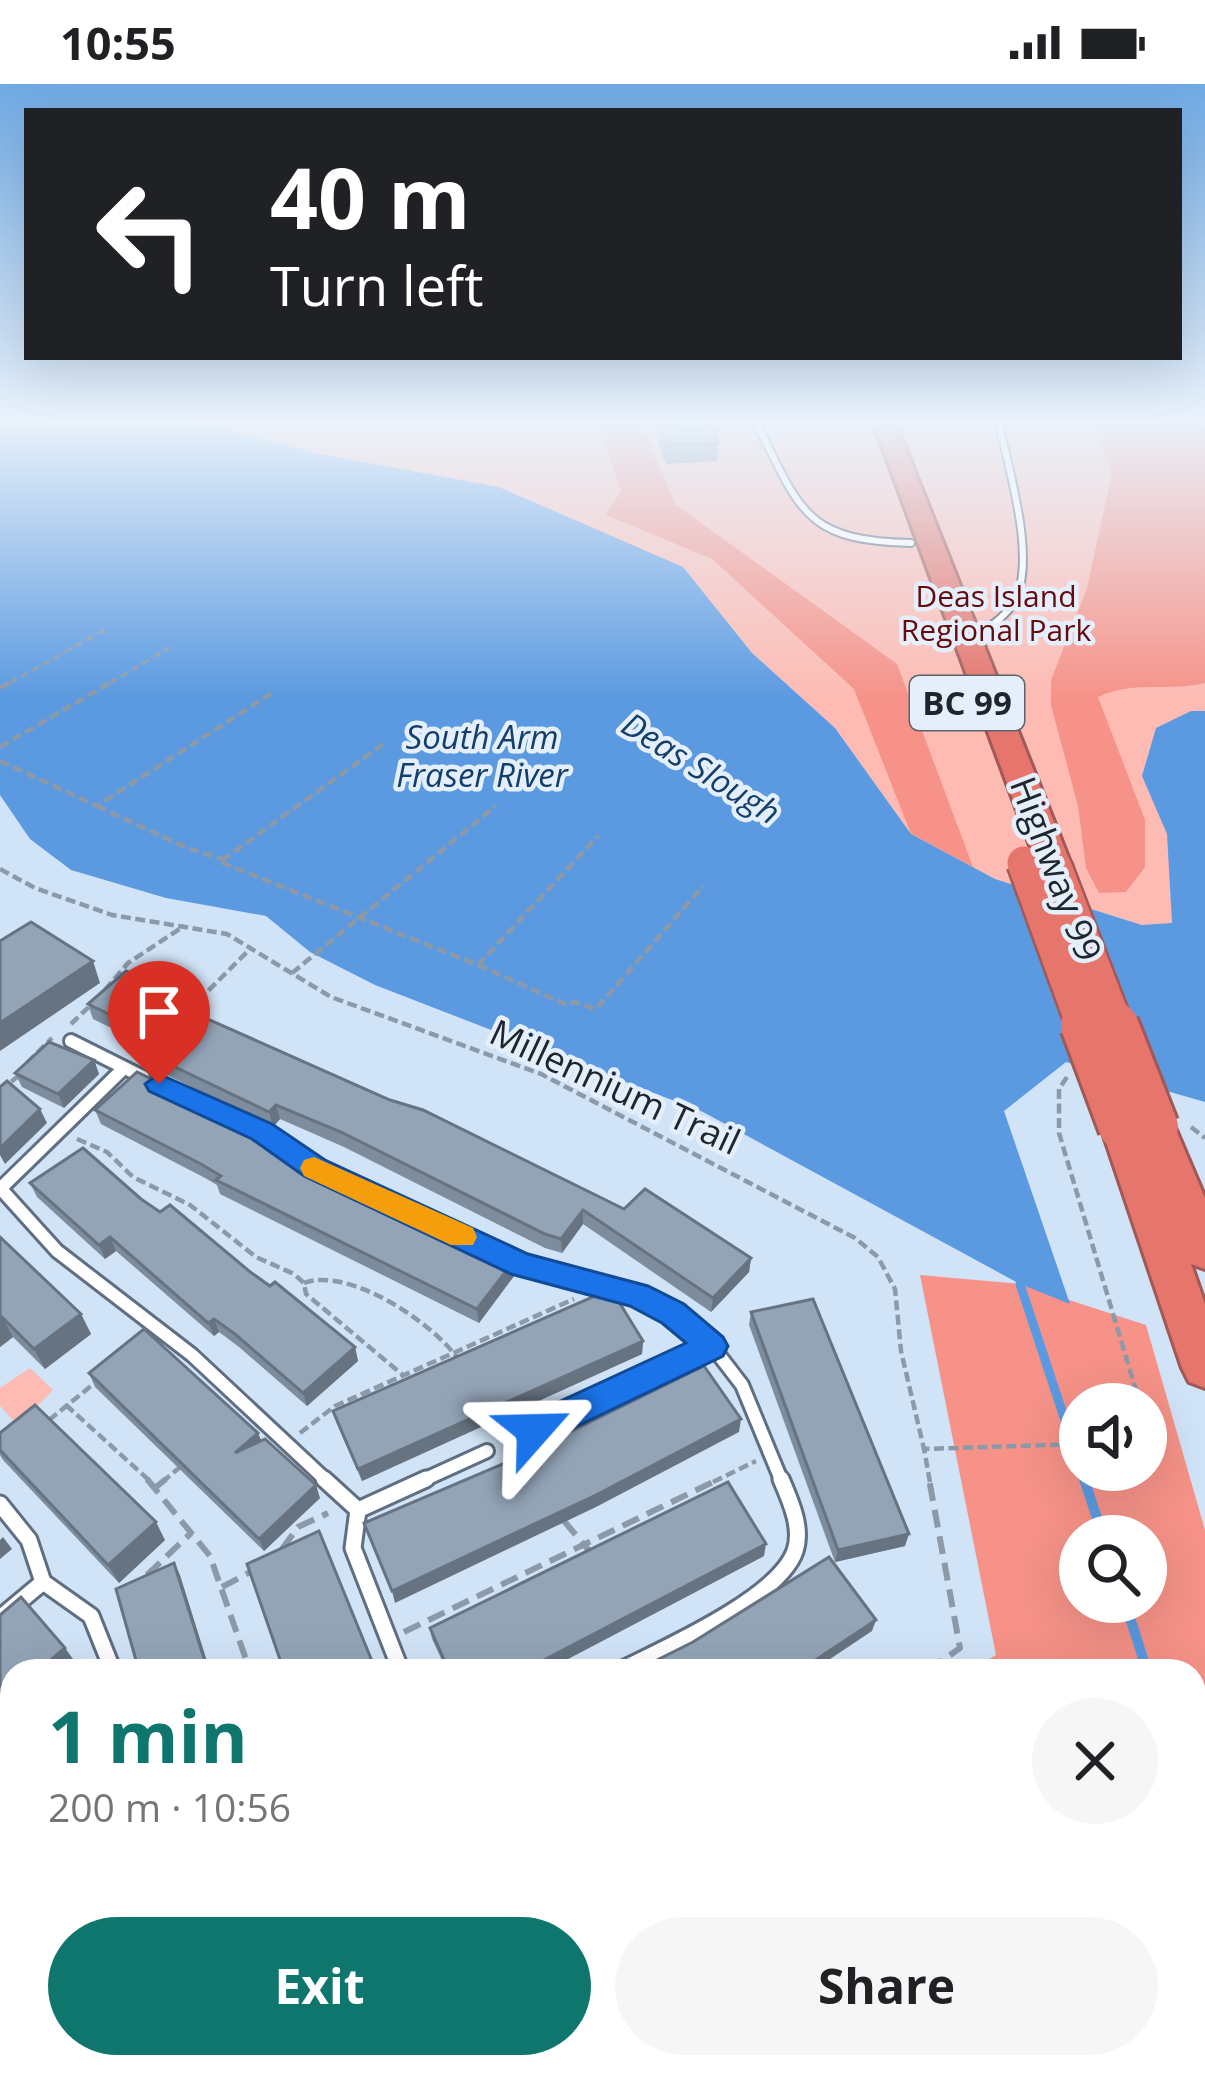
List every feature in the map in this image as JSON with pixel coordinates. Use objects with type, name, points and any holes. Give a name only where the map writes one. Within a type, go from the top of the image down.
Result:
[{"type":"highway","name":"Highway 99","points":[[899,512],[1040,865],[1205,1251]]},
{"type":"highway","name":"Highway 99","points":[[918,512],[968,642],[1040,865]]},
{"type":"highway","name":"Highway 99","points":[[1154,1125],[1205,1368]]},
{"type":"lane","points":[[805,512],[811,523],[858,544],[910,544]]},
{"type":"lane","points":[[968,642],[1002,619],[1021,585],[1016,512]]},
{"type":"lane","points":[[71,1041],[164,1086]]},
{"type":"lane","points":[[124,1068],[1,1189],[15,1209],[104,1293],[168,1335],[354,1506]]},
{"type":"lane","points":[[223,1113],[262,1132],[315,1168],[521,1265],[596,1281],[673,1313],[739,1372],[796,1525],[794,1556],[772,1582],[640,1659]]},
{"type":"lane","points":[[534,1430],[712,1346]]},
{"type":"lane","points":[[354,1506],[487,1450]]},
{"type":"lane","points":[[0,1504],[29,1540],[43,1582],[87,1608],[99,1622],[110,1659]]},
{"type":"lane","points":[[354,1506],[352,1548],[396,1659]]},
{"type":"lane","points":[[0,1618],[43,1582]]},
{"type":"path","points":[[0,688],[108,628]]},
{"type":"path","points":[[0,747],[169,648]]},
{"type":"path","points":[[97,806],[275,691]]},
{"type":"path","points":[[382,744],[220,862],[478,964],[504,980],[567,1005],[574,1002],[596,1009],[703,886]]},
{"type":"path","points":[[0,761],[187,848],[224,859]]},
{"type":"path","points":[[291,974],[496,806]]},
{"type":"path","points":[[478,964],[598,836]]},
{"type":"path","name":"Millennium Trail","points":[[2,872],[112,915],[227,934],[331,997],[541,1075],[855,1238],[889,1271],[895,1289],[901,1351],[960,1648],[945,1659]]},
{"type":"path","points":[[0,1091],[23,1072],[31,1055],[74,1023],[128,963],[184,926]]},
{"type":"path","points":[[184,1015],[252,947]]},
{"type":"path","points":[[1078,1074],[1063,1079],[1059,1089],[1059,1133],[1134,1383]]},
{"type":"path","points":[[1154,1125],[1205,1138]]},
{"type":"path","points":[[61,1132],[106,1152],[133,1177],[190,1204],[256,1257],[294,1274],[304,1283],[306,1294],[404,1376]]},
{"type":"path","points":[[287,1445],[335,1406],[568,1305],[596,1281]]},
{"type":"path","points":[[41,1426],[111,1371]]},
{"type":"path","points":[[66,1406],[156,1487],[210,1556],[246,1659]]},
{"type":"path","points":[[924,1449],[1059,1445]]},
{"type":"path","points":[[388,1640],[743,1464],[773,1458]]},
{"type":"path","points":[[156,1487],[187,1461]]},
{"type":"path","points":[[275,1556],[298,1527],[354,1506]]},
{"type":"path","points":[[145,1577],[190,1533]]},
{"type":"path","points":[[222,1587],[266,1564]]},
{"type":"green space","name":"Deas Island Regional Park","points":[[506,512],[1205,512],[1205,711],[1191,711],[1142,776],[1168,834],[1172,924],[1142,925],[995,879],[911,834],[835,728],[752,653],[683,567]]},
{"type":"green space","points":[[30,1368],[53,1390],[26,1418],[13,1420],[0,1406],[0,1388]]},
{"type":"shaded area","points":[[686,512],[897,664],[973,867],[911,834],[854,689],[712,559],[606,515]]},
{"type":"shaded area","points":[[1104,512],[1205,512],[1205,683],[1124,689],[1098,697],[1145,820],[1145,867],[1126,892],[1099,893],[1086,868],[1078,806],[1051,705],[1051,680],[1087,588]]},
{"type":"shaded area","points":[[920,1275],[1020,1284],[1146,1325],[1163,1383],[1059,1383],[1059,1491],[1167,1491],[1167,1398],[1205,1530],[1205,1659],[989,1659],[996,1655]]},
{"type":"water","name":"South Arm Fraser River","points":[[0,512],[557,512],[683,567],[752,653],[835,728],[911,834],[995,879],[1142,925],[1172,923],[1167,834],[1142,776],[1156,728],[1191,711],[1205,711],[1205,1102],[1066,1062],[1004,1111],[1070,1304],[1020,1284],[703,1112],[375,985],[310,952],[266,916],[166,898],[71,870],[30,839],[0,795]]},
{"type":"building","points":[[31,922],[93,961],[0,1023],[0,941]]},
{"type":"building","points":[[126,971],[170,990],[174,994],[167,1001],[390,1100],[423,1110],[624,1209],[645,1189],[751,1258],[713,1298],[583,1210],[561,1239],[341,1132],[276,1105],[269,1112],[154,1057],[161,1051],[154,1048],[162,1040],[88,1004]]},
{"type":"building","points":[[49,1042],[94,1060],[58,1094],[15,1073]]},
{"type":"building","points":[[137,1072],[254,1128],[247,1135],[513,1262],[477,1309],[216,1180],[221,1176],[95,1110]]},
{"type":"building","points":[[7,1081],[40,1109],[0,1148],[0,1087]]},
{"type":"building","points":[[83,1148],[141,1199],[160,1212],[170,1205],[249,1271],[270,1286],[275,1282],[355,1347],[303,1393],[235,1334],[214,1319],[208,1323],[110,1237],[99,1245],[30,1183]]},
{"type":"building","points":[[0,1237],[81,1314],[34,1349],[0,1319]]},
{"type":"building","points":[[611,1289],[643,1341],[358,1469],[333,1411]]},
{"type":"building","points":[[813,1299],[909,1534],[838,1550],[751,1312]]},
{"type":"building","points":[[144,1329],[258,1433],[235,1453],[265,1439],[316,1485],[259,1539],[89,1373]]},
{"type":"building","points":[[704,1366],[741,1419],[596,1495],[392,1591],[364,1523],[519,1457]]},
{"type":"building","points":[[35,1405],[156,1522],[108,1565],[0,1450],[0,1433]]},
{"type":"building","points":[[728,1482],[766,1544],[546,1659],[444,1659],[430,1628]]},
{"type":"building","points":[[319,1531],[371,1659],[280,1659],[247,1564]]},
{"type":"building","points":[[829,1557],[876,1620],[817,1659],[659,1659]]},
{"type":"building","points":[[174,1563],[204,1659],[136,1659],[116,1589]]},
{"type":"building","points":[[21,1597],[65,1648],[52,1659],[0,1659],[0,1615]]},
{"type":"waterway","points":[[1020,1284],[1059,1402]]},
{"type":"waterway","points":[[1088,1491],[1096,1515]]},
{"type":"waterway","points":[[1132,1623],[1143,1659]]},
{"type":"slow traffic","points":[[314,1168],[462,1237]]},
{"type":"route","points":[[159,1084],[262,1132],[315,1168],[521,1265],[637,1295],[673,1313],[712,1346],[534,1430]]},
{"type":"water label","name":"Deas Slough","points":[[701,768]]}]
